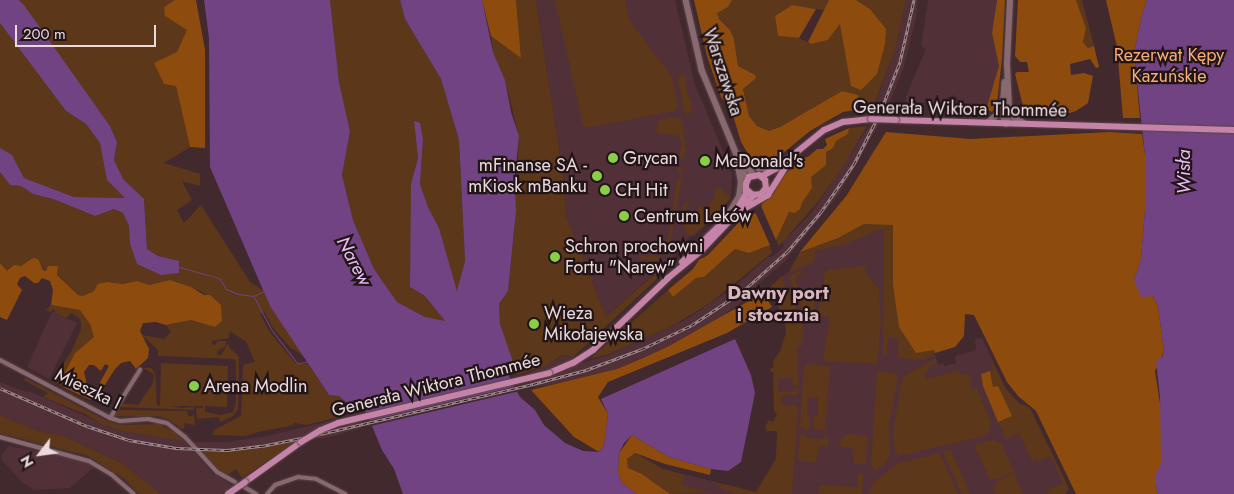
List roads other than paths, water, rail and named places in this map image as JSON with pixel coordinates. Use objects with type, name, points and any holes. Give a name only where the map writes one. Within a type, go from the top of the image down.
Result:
[{"type":"main road","name":"Warszawska","points":[[686,0],[702,70],[748,179]]},
{"type":"main road","points":[[1006,124],[1002,114],[1002,104],[1007,64],[1010,0]]},
{"type":"main road","points":[[1006,124],[1009,110],[1007,64]]},
{"type":"main road","points":[[986,123],[998,114],[1002,104]]},
{"type":"main road","points":[[1009,110],[1017,120],[1026,124]]},
{"type":"main road","name":"Generała Wiktora Thommée","points":[[766,183],[809,140],[833,125],[854,120],[1234,130]]},
{"type":"main road","name":"Warszawska","points":[[736,153],[754,175]]},
{"type":"main road","points":[[736,153],[758,168],[772,167],[789,160]]},
{"type":"main road","points":[[725,220],[736,204],[740,189],[736,153]]},
{"type":"main road","points":[[735,215],[768,195],[789,160]]},
{"type":"main road","name":"Generała Wiktora Thommée","points":[[762,176],[789,160]]},
{"type":"main road","points":[[754,175],[762,176],[766,183],[763,193],[754,195],[747,190],[748,179],[754,175]]},
{"type":"main road","name":"Generała Wiktora Thommée","points":[[228,494],[244,485],[301,442],[335,424],[545,374],[577,361],[604,340],[668,278],[743,200],[747,190]]},
{"type":"main road","name":"Generała Wiktora Thommée","points":[[668,278],[700,251],[754,195]]},
{"type":"street","name":"Mieszka I","points":[[0,360],[110,418],[120,421],[148,419],[166,422],[185,437],[217,472],[235,482]]},
{"type":"street","points":[[110,418],[140,370]]},
{"type":"street","points":[[0,437],[89,461],[111,474],[134,494]]},
{"type":"street","points":[[267,494],[275,485],[298,477],[316,479],[344,494]]},
{"type":"street","points":[[244,485],[256,494]]},
{"type":"water","points":[[0,0],[19,0],[24,5],[110,126],[117,142],[114,160],[123,179],[144,199],[147,249],[158,256],[179,261],[179,273],[161,275],[137,264],[130,244],[129,226],[123,213],[114,209],[95,216],[56,200],[33,194],[21,186],[10,185],[0,172],[0,148],[12,155],[24,178],[74,197],[125,198],[107,180],[100,143],[86,124],[66,111],[0,23]]},
{"type":"water","name":"Narew","points":[[204,0],[330,0],[339,82],[350,131],[342,175],[353,220],[374,269],[397,302],[425,317],[445,321],[425,296],[410,287],[411,184],[418,158],[414,121],[420,123],[423,139],[420,184],[428,207],[439,228],[457,291],[465,261],[459,140],[441,79],[405,19],[400,0],[482,0],[493,52],[505,80],[511,112],[519,136],[515,175],[516,211],[508,291],[499,304],[500,324],[512,359],[513,368],[509,376],[513,385],[520,397],[535,410],[544,425],[565,443],[583,451],[599,452],[604,446],[608,414],[601,399],[735,339],[751,375],[755,393],[741,462],[728,471],[711,469],[669,457],[632,435],[624,443],[619,453],[618,473],[622,483],[637,494],[403,494],[394,469],[382,450],[367,414],[362,407],[346,402],[339,396],[329,395],[270,306],[210,167],[209,38]]},
{"type":"water","name":"Wisła","points":[[1147,0],[1234,0],[1234,494],[1158,494],[1155,484],[1155,475],[1161,464],[1160,397],[1156,361],[1162,357],[1164,351],[1158,306],[1153,296],[1141,297],[1134,280],[1141,259],[1145,210],[1145,155],[1134,54],[1141,18]]},
{"type":"waterway","points":[[703,235],[729,209]]},
{"type":"waterway","points":[[179,267],[219,278],[226,289],[238,294],[253,296],[264,291]]},
{"type":"waterway","points":[[254,297],[271,329],[297,363],[307,362]]},
{"type":"railway","points":[[0,388],[87,426],[129,440],[176,448],[227,450],[262,446],[316,435],[533,384],[586,370],[642,349],[692,325],[743,291],[788,251],[821,212],[854,164],[880,113],[900,62],[914,0]]},
{"type":"place","name":"Grycan","points":[[613,158]]},
{"type":"place","name":"McDonald's","points":[[705,161]]},
{"type":"place","name":"mFinanse SA - mKiosk mBanku","points":[[597,176]]},
{"type":"place","name":"CH Hit","points":[[605,190]]},
{"type":"place","name":"Centrum Leków","points":[[624,216]]},
{"type":"place","name":"Schron prochowni Fortu \"Narew\"","points":[[555,257]]},
{"type":"place","name":"Wieża Mikołajewska","points":[[534,324]]},
{"type":"place","name":"Arena Modlin","points":[[194,386]]},
{"type":"district","name":"Dawny port i stocznia","points":[[778,304]]},
{"type":"park label","name":"Rezerwat Kępy Kazuńskie","points":[[1169,66]]}]
